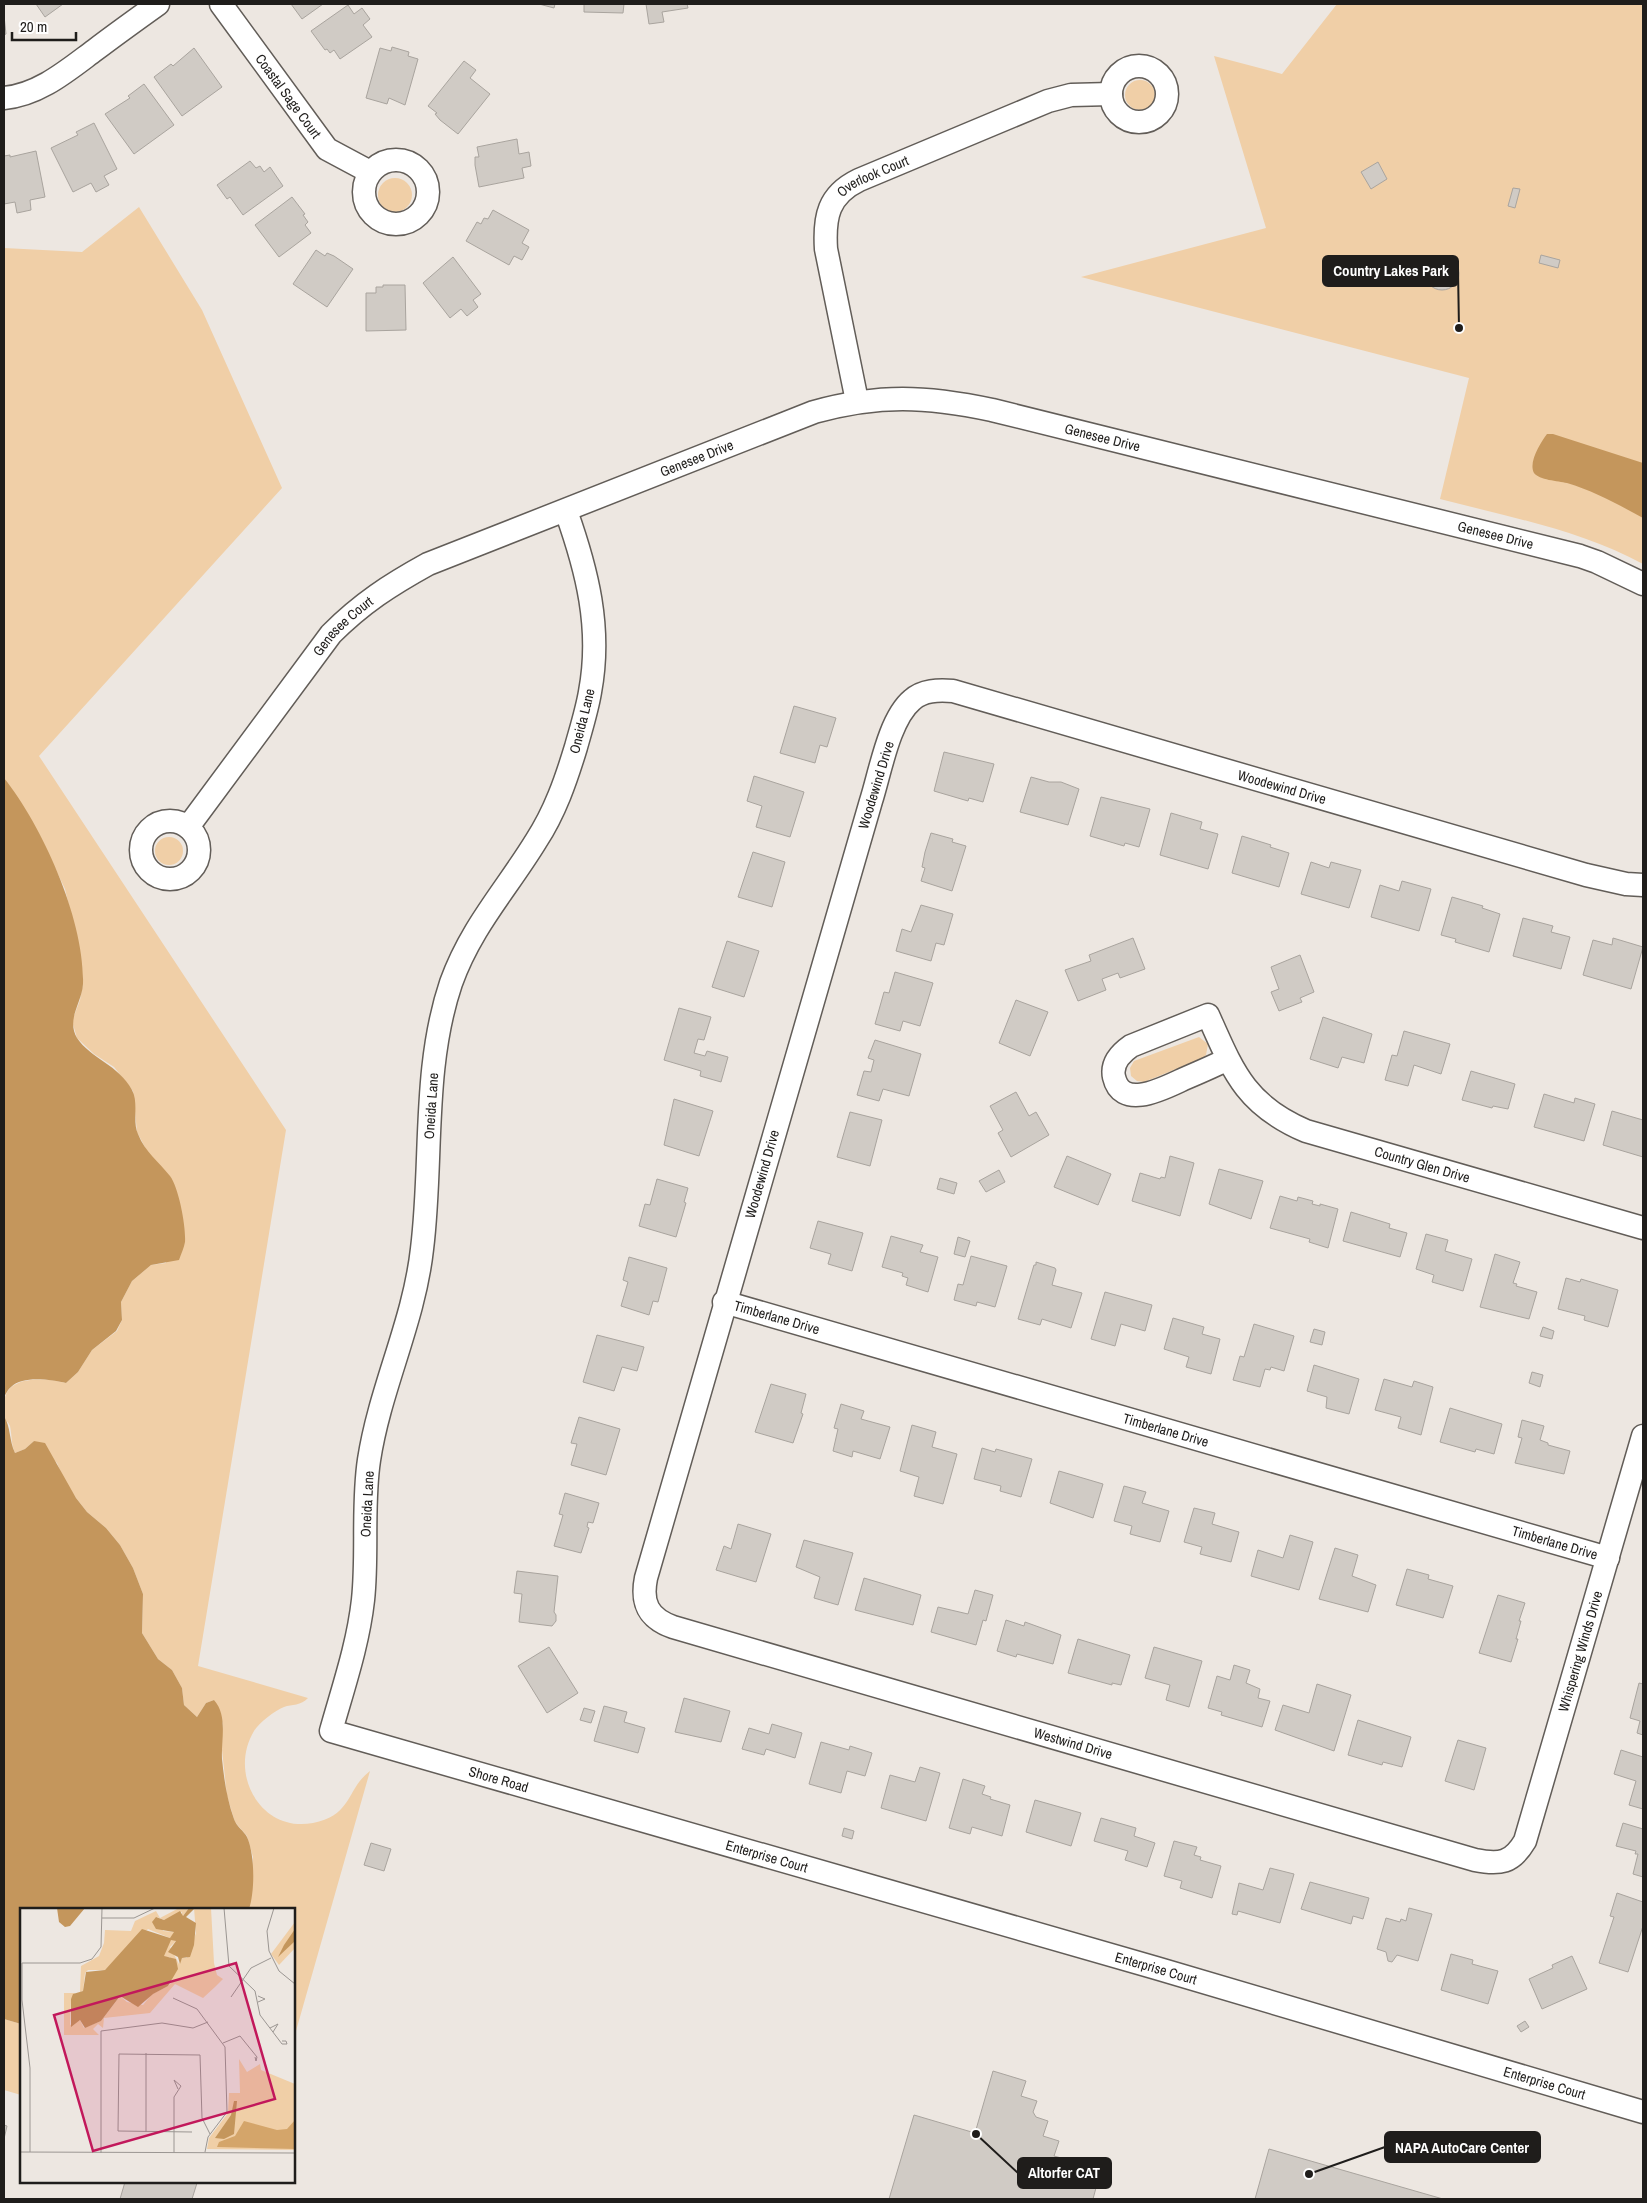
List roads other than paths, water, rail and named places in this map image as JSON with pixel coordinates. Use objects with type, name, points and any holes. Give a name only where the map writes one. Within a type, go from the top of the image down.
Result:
[{"type":"street","points":[[4,98],[15,97],[38,88],[61,74],[158,4]]},
{"type":"street","name":"Coastal Sage Court","points":[[221,4],[327,149],[370,172]]},
{"type":"street","name":"Overlook Court","points":[[857,401],[826,249],[825,230],[828,215],[839,193],[847,185],[1048,101],[1071,95],[1111,94]]},
{"type":"street","name":"Genesee Drive","points":[[566,511],[814,412],[857,401],[909,397],[953,402],[992,410],[1563,552],[1598,562],[1643,584]]},
{"type":"street","name":"Genesee Court","points":[[188,827],[331,634],[357,608],[390,584],[428,564],[566,511]]},
{"type":"street","name":"Oneida Lane","points":[[331,1731],[361,1619],[364,1595],[367,1487],[373,1438],[411,1308],[423,1248],[432,1073],[444,1006],[457,967],[479,924],[537,840],[552,812],[571,763],[590,692],[596,644],[592,602],[588,578],[566,511]]},
{"type":"street","name":"Woodewind Drive","points":[[647,1607],[643,1591],[646,1578],[724,1302],[893,730],[901,713],[912,699],[927,692],[944,690],[973,696],[1586,875],[1626,884],[1643,885]]},
{"type":"street","name":"Country Glen Drive","points":[[1228,1059],[1145,1096],[1124,1093],[1117,1086],[1113,1074],[1115,1063],[1121,1054],[1131,1046],[1208,1015],[1228,1059],[1243,1086],[1269,1112],[1285,1122],[1306,1131],[1643,1228]]},
{"type":"street","name":"Timberlane Drive","points":[[724,1302],[1608,1558]]},
{"type":"street","name":"Whispering Winds Drive","points":[[1507,1860],[1520,1850],[1525,1841],[1643,1436]]},
{"type":"street","name":"Westwind Drive","points":[[647,1607],[653,1617],[660,1622],[692,1632],[1476,1860],[1489,1863],[1507,1860]]},
{"type":"street","name":"Shore Road","points":[[331,1731],[667,1828]]},
{"type":"street","name":"Enterprise Court","points":[[667,1828],[1222,1987],[1643,2112]]},
{"type":"place","name":"Country Lakes Park","points":[[1459,328]]},
{"type":"place","name":"Altorfer CAT","points":[[976,2134]]},
{"type":"place","name":"NAPA AutoCare Center","points":[[1309,2174]]}]
